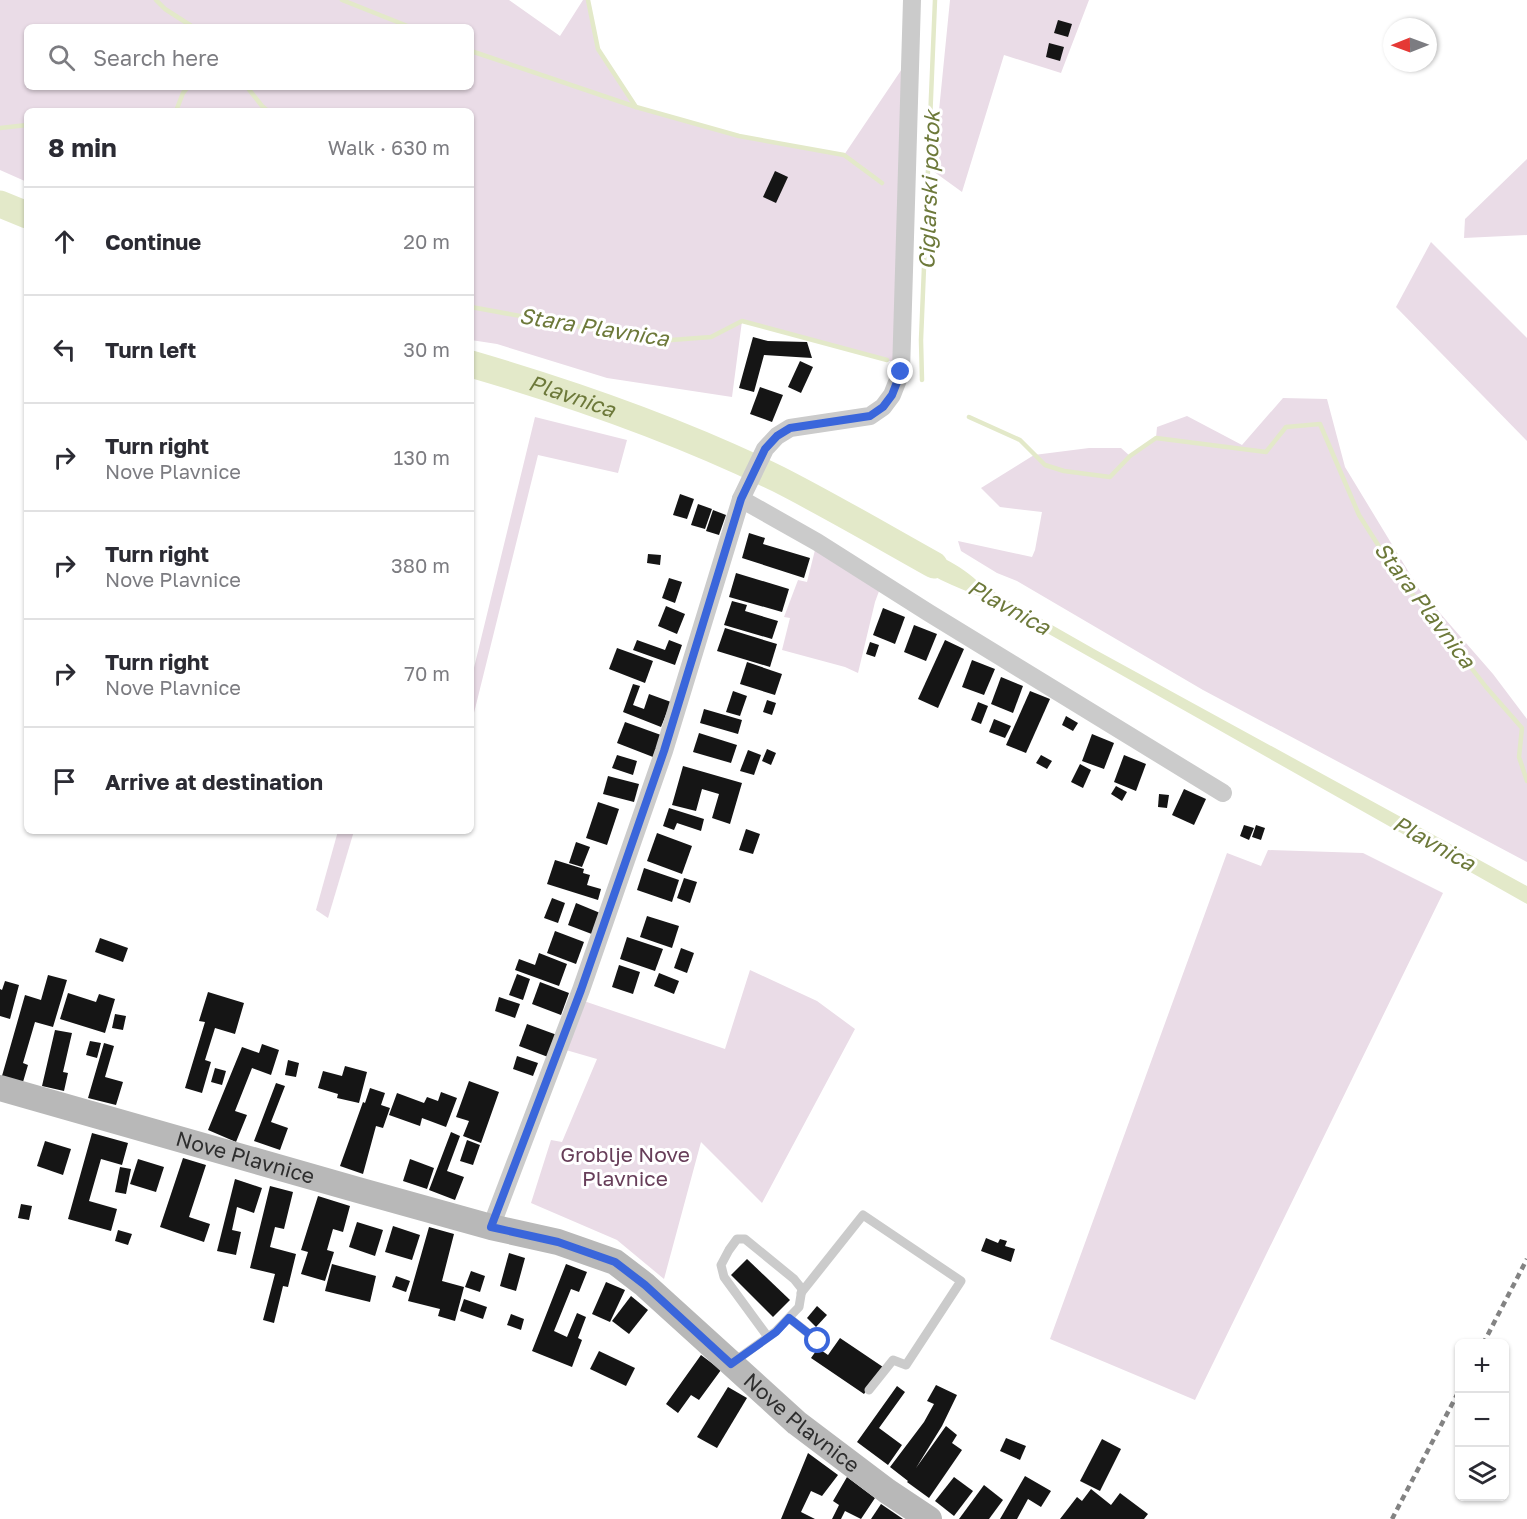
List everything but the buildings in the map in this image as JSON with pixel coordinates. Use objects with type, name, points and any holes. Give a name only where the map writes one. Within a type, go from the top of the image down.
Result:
[{"type":"street","points":[[491,1227],[581,990],[664,751],[744,493],[765,449],[777,436],[790,428],[870,416],[883,407],[892,395],[901,372],[912,0]]},
{"type":"street","points":[[744,493],[929,613],[1223,793]]},
{"type":"street","name":"Nove Plavnice","points":[[0,1088],[491,1227],[558,1242],[615,1262],[645,1285],[797,1423],[887,1491],[929,1519]]},
{"type":"lane","points":[[801,1293],[864,1215],[961,1281],[906,1365],[893,1360],[870,1390]]},
{"type":"lane","points":[[731,1364],[768,1337],[789,1318],[799,1307],[802,1289],[794,1279],[745,1239],[737,1239],[721,1265],[724,1277],[768,1337]]},
{"type":"lane","points":[[789,1318],[818,1341]]},
{"type":"green space","points":[[0,0],[509,0],[560,36],[583,0],[588,0],[598,49],[636,107],[739,136],[844,155],[910,57],[901,364],[742,321],[732,397],[607,378],[497,344],[474,340],[474,108],[24,108],[24,181],[0,170]]},
{"type":"green space","points":[[950,0],[1089,0],[1061,73],[1004,55],[962,192],[933,171]]},
{"type":"green space","points":[[1527,159],[1527,235],[1464,238],[1465,219]]},
{"type":"green space","points":[[1431,242],[1527,338],[1527,441],[1396,307]]},
{"type":"green space","points":[[1283,398],[1327,399],[1345,467],[1419,589],[1493,674],[1527,719],[1527,862],[1203,690],[1017,581],[997,573],[961,551],[958,541],[1032,557],[1042,512],[1000,507],[981,488],[1034,455],[1089,448],[1121,448],[1130,456],[1156,438],[1157,427],[1187,416],[1242,445]]},
{"type":"green space","points":[[535,417],[627,440],[618,473],[538,455],[474,713],[474,668]]},
{"type":"green space","points":[[817,542],[882,583],[875,602],[858,673],[845,667],[782,650],[790,618],[784,617],[798,580],[807,582]]},
{"type":"green space","points":[[337,834],[353,834],[328,918],[316,910]]},
{"type":"green space","points":[[1268,850],[1363,853],[1443,893],[1195,1400],[1050,1339],[1227,853],[1261,866]]},
{"type":"green space","name":"Groblje Nove Plavnice","points":[[750,970],[817,1001],[855,1029],[762,1203],[701,1142],[664,1279],[617,1240],[531,1203],[551,1140],[562,1142],[597,1059],[559,1048],[578,999],[725,1049]]},
{"type":"water","points":[[903,547],[923,550],[955,564],[980,584],[1094,649],[1527,886],[1527,904],[983,597],[931,575],[903,556]]},
{"type":"waterway","points":[[156,0],[165,9],[188,24]]},
{"type":"waterway","points":[[342,0],[402,24]]},
{"type":"waterway","points":[[588,0],[598,49],[636,107],[739,136],[844,155],[882,183]]},
{"type":"waterway","name":"Ciglarski potok","points":[[922,380],[921,340],[935,0]]},
{"type":"waterway","points":[[474,52],[636,107]]},
{"type":"waterway","name":"Stara Plavnica","points":[[177,108],[186,90]]},
{"type":"waterway","name":"Stara Plavnica","points":[[249,90],[264,108]]},
{"type":"waterway","name":"Stara Plavnica","points":[[0,128],[24,125]]},
{"type":"waterway","name":"Plavnica","points":[[0,204],[24,214]]},
{"type":"waterway","name":"Stara Plavnica","points":[[474,308],[658,341],[711,337],[742,321],[887,360]]},
{"type":"waterway","name":"Plavnica","points":[[474,365],[588,401],[704,445],[798,489],[934,565]]},
{"type":"waterway","name":"Stara Plavnica","points":[[969,417],[1020,440],[1045,465],[1064,471],[1110,477],[1130,456],[1156,438],[1266,452],[1286,427],[1320,424],[1359,515],[1401,581],[1522,728],[1519,757],[1527,781]]},
{"type":"railway","points":[[1486,1339],[1527,1259]]},
{"type":"railway","points":[[1392,1519],[1458,1393]]},
{"type":"route","points":[[818,1341],[789,1318],[776,1332],[731,1364],[645,1285],[615,1262],[558,1242],[491,1227],[581,990],[664,751],[741,499],[765,449],[777,436],[790,428],[870,416],[883,407],[892,395],[901,372]]}]
